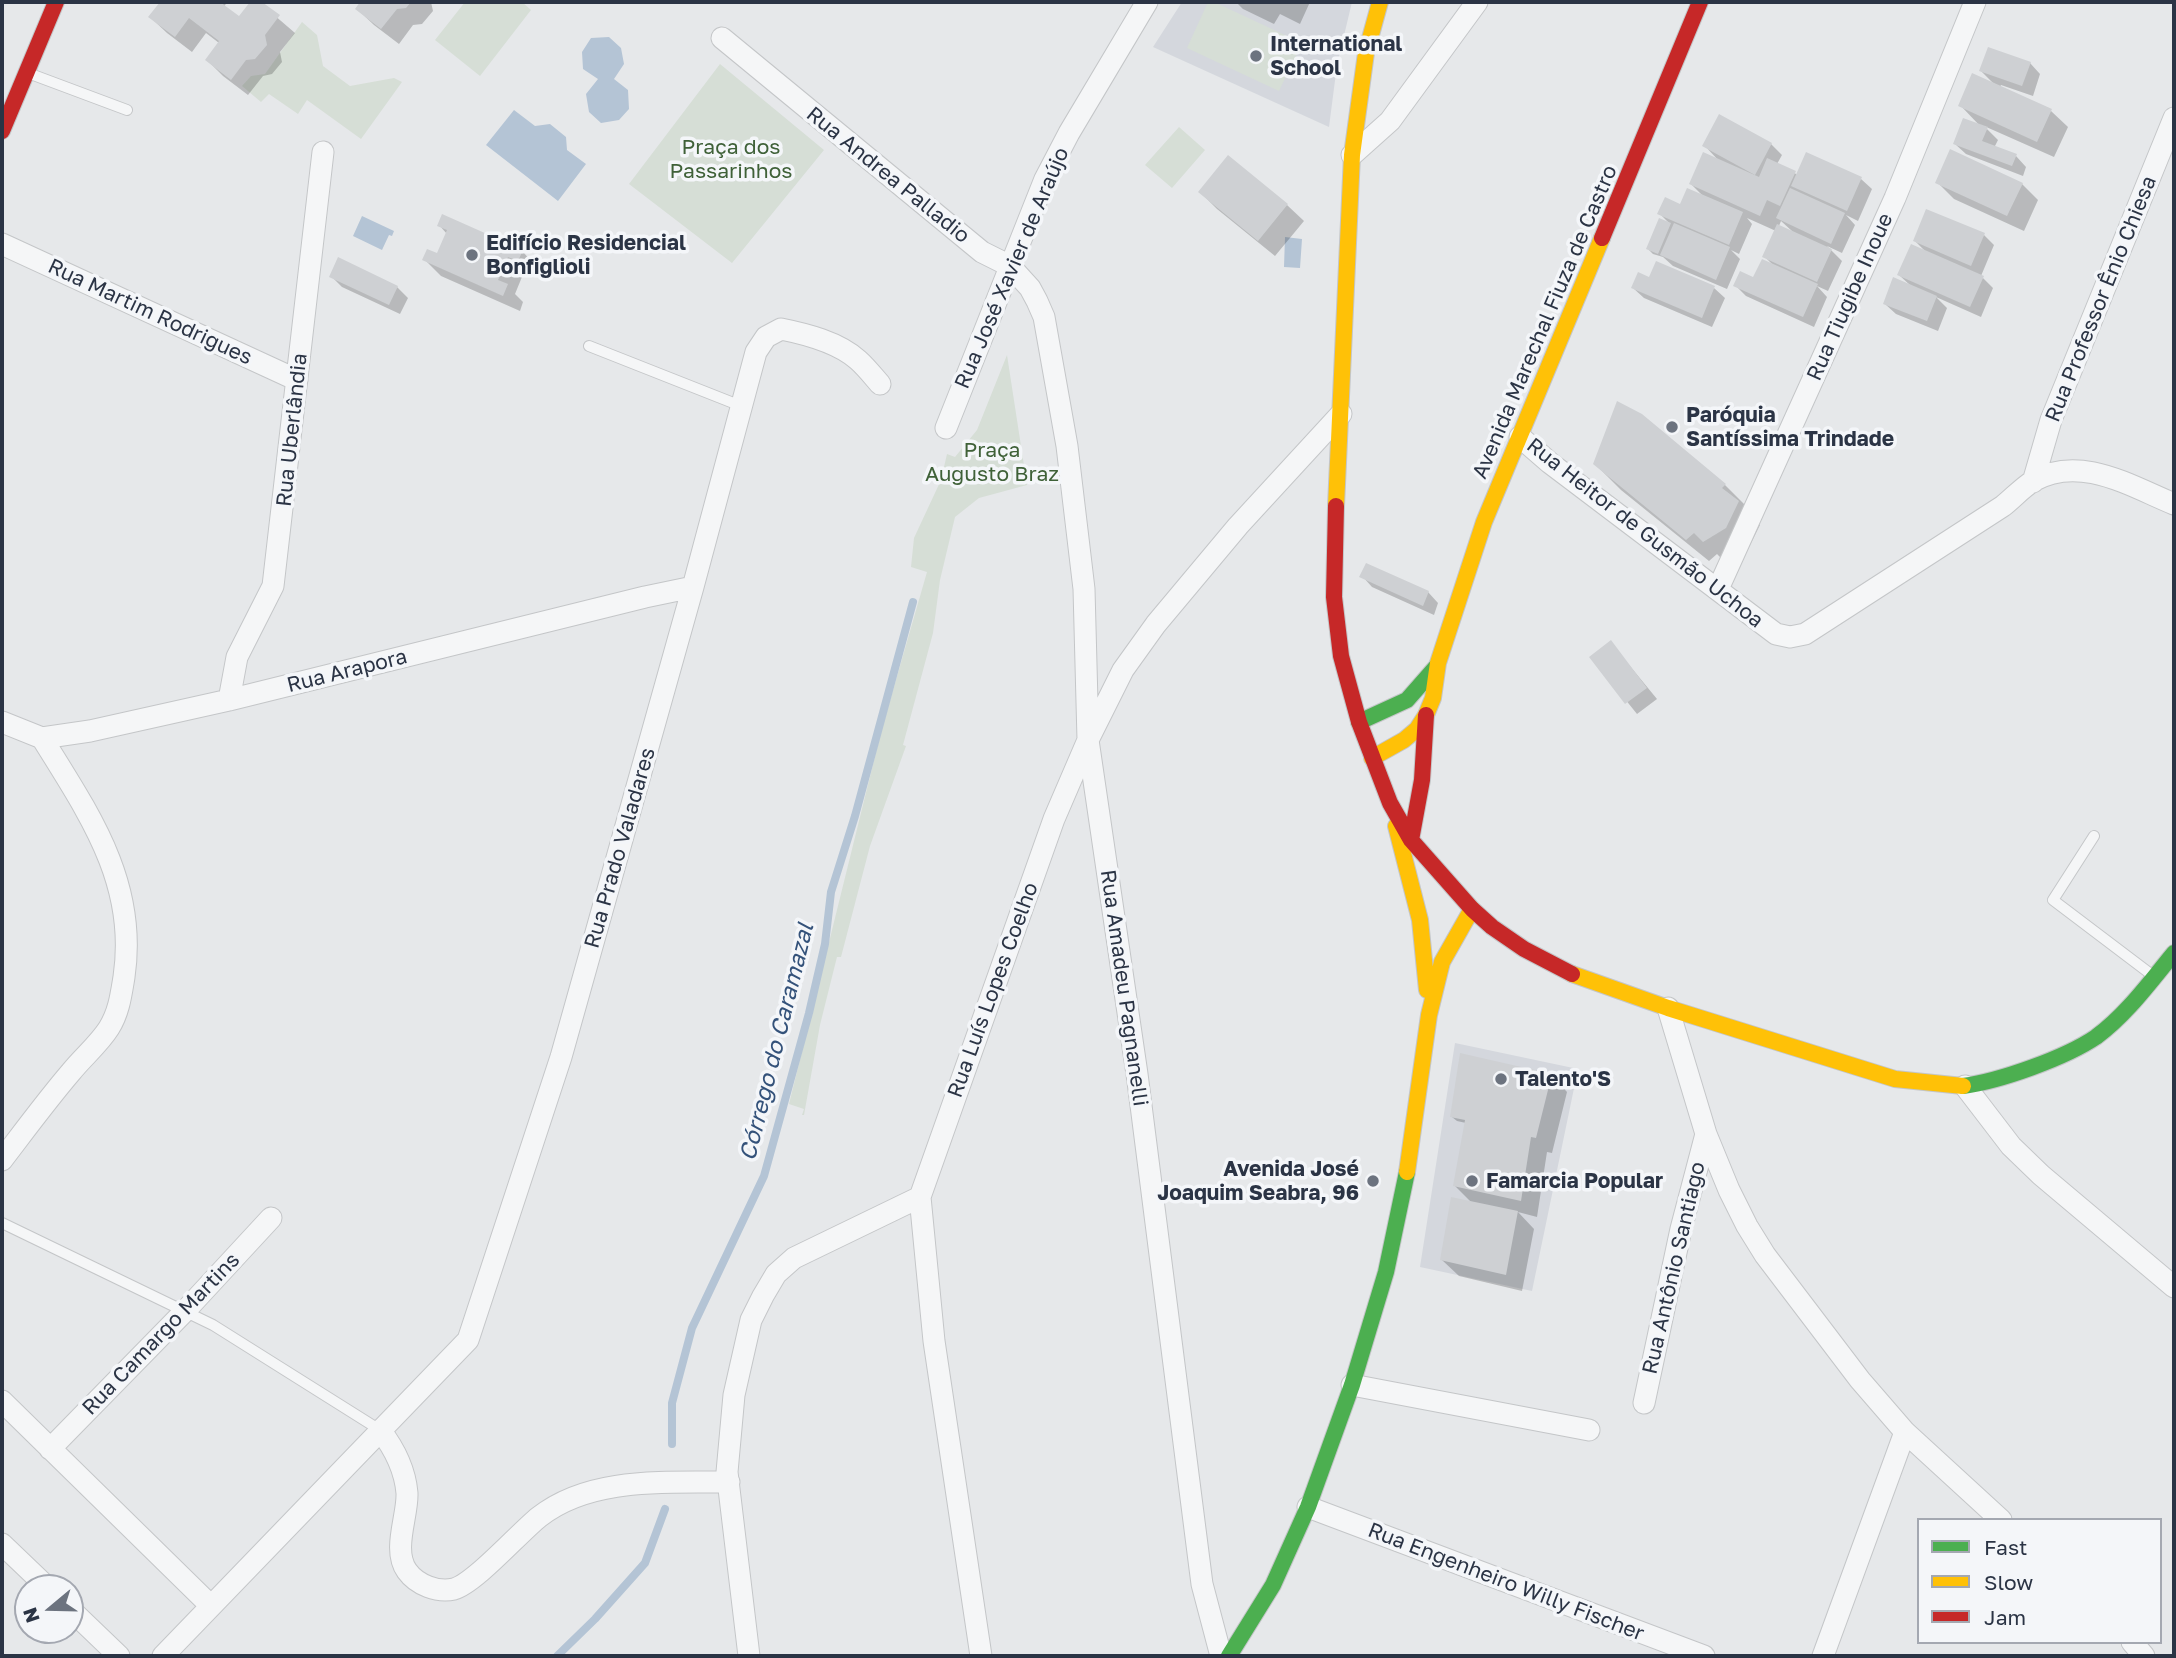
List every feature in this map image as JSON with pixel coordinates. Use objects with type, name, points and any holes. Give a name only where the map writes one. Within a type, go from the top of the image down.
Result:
[{"type":"main road","points":[[2,131],[56,2]]},
{"type":"main road","points":[[1380,2],[1366,52],[1352,155],[1334,544],[1334,597],[1341,656],[1359,722],[1390,803],[1420,920],[1429,1015]]},
{"type":"main road","name":"Avenida Marechal Fiuza de Castro","points":[[1373,758],[1404,740],[1417,729],[1426,715],[1433,698],[1438,663],[1484,522],[1700,2]]},
{"type":"main road","name":"Avenida Marechal Fiuza de Castro","points":[[1359,722],[1407,700],[1438,663]]},
{"type":"main road","points":[[1411,840],[1422,780],[1426,715]]},
{"type":"main road","points":[[1390,803],[1411,840],[1472,909],[1492,927],[1524,948],[1577,977],[1895,1079],[1965,1086],[2003,1077],[2061,1055],[2095,1037],[2129,1007],[2174,953]]},
{"type":"main road","points":[[1228,1656],[1272,1585],[1308,1507],[1352,1385],[1386,1272],[1404,1193],[1429,1015],[1442,962],[1472,909]]},
{"type":"street","name":"Rua José Xavier de Araújo","points":[[946,428],[1045,180],[1069,133],[1147,2]]},
{"type":"street","points":[[1352,155],[1390,121],[1477,2]]},
{"type":"street","name":"Rua Tiugibe Inoue","points":[[1718,589],[1895,198],[1975,2]]},
{"type":"street","name":"Rua Andrea Palladio","points":[[722,38],[982,252],[1010,266],[1030,288],[1044,317]]},
{"type":"street","name":"Rua Professor Ênio Chiesa","points":[[2033,482],[2051,420],[2174,118]]},
{"type":"street","name":"Rua Uberlândia","points":[[229,700],[237,657],[273,586],[323,152]]},
{"type":"street","name":"Rua Martim Rodrigues","points":[[2,244],[298,380]]},
{"type":"street","name":"Rua Amadeu Pagnanelli","points":[[1044,317],[1067,446],[1084,589],[1088,740],[1137,1074],[1202,1584],[1221,1656]]},
{"type":"street","name":"Rua Prado Valadares","points":[[380,1430],[468,1340],[561,1057],[756,352],[766,337],[781,329],[801,333],[856,358],[880,384]]},
{"type":"street","name":"Rua Luís Lopes Coelho","points":[[981,1656],[934,1341],[920,1197],[1054,819],[1088,740],[1124,670],[1156,624],[1238,526],[1341,414]]},
{"type":"street","name":"Rua Heitor de Gusmão Uchoa","points":[[1520,437],[1550,463],[1776,634],[1790,637],[1805,634],[2003,506],[2033,482],[2057,471],[2078,469],[2098,473],[2174,504]]},
{"type":"street","name":"Rua Arapora","points":[[2,722],[42,737],[90,731],[229,700],[693,587]]},
{"type":"street","points":[[2,1160],[69,1074],[109,1028],[120,1006],[127,958],[122,897],[114,872],[93,819],[42,737]]},
{"type":"street","points":[[1668,1008],[1706,1134],[1729,1190],[1765,1255],[1860,1380],[1905,1432],[1999,1518]]},
{"type":"street","points":[[1965,1086],[1986,1116],[2026,1160],[2174,1287]]},
{"type":"street","name":"Rua Antônio Santiago","points":[[1644,1403],[1681,1228],[1706,1134]]},
{"type":"street","points":[[749,1656],[729,1482],[730,1429],[751,1320],[776,1275],[794,1258],[920,1197]]},
{"type":"street","name":"Rua Camargo Martins","points":[[50,1449],[185,1311],[271,1218]]},
{"type":"street","points":[[1352,1385],[1589,1430]]},
{"type":"street","points":[[2,1401],[210,1605]]},
{"type":"street","points":[[163,1656],[380,1430],[398,1459],[407,1493],[402,1559],[407,1570],[419,1583],[443,1591],[465,1584],[539,1517],[580,1496],[606,1488],[647,1483],[729,1482]]},
{"type":"street","points":[[1823,1656],[1905,1432]]},
{"type":"street","name":"Rua Engenheiro Willy Fischer","points":[[1308,1507],[1695,1655]]},
{"type":"street","points":[[2,1544],[33,1574]]},
{"type":"street","points":[[84,1622],[119,1656]]},
{"type":"lane","points":[[27,73],[127,110]]},
{"type":"lane","points":[[589,346],[741,406]]},
{"type":"lane","points":[[2094,835],[2053,900],[2154,976]]},
{"type":"lane","points":[[2,1223],[213,1325],[380,1430]]},
{"type":"shaded area","name":"International School","points":[[1182,2],[1352,2],[1337,65],[1329,127],[1153,47]]},
{"type":"shaded area","points":[[1455,1043],[1578,1069],[1532,1291],[1420,1267]]},
{"type":"green space","points":[[465,2],[522,2],[531,10],[480,76],[435,40]]},
{"type":"green space","points":[[1208,2],[1214,2],[1302,43],[1279,91],[1187,48]]},
{"type":"green space","points":[[302,22],[317,35],[323,66],[350,86],[394,78],[402,82],[361,139],[307,100],[298,114],[269,94],[261,102],[242,86],[251,76],[265,74]]},
{"type":"green space","name":"Praça dos Passarinhos","points":[[720,64],[824,150],[732,263],[629,184]]},
{"type":"green space","points":[[1179,127],[1205,150],[1172,188],[1145,165]]},
{"type":"green space","name":"Praça Augusto Braz","points":[[1007,355],[1027,485],[979,498],[955,517],[940,580],[933,633],[903,745],[906,746],[870,846],[841,957],[837,957],[820,1025],[804,1115],[802,1115],[804,1109],[789,1104],[881,732],[927,572],[911,567],[914,538],[941,480],[947,454],[955,457],[977,430]]},
{"type":"water","points":[[609,37],[621,48],[624,64],[614,79],[628,90],[629,109],[619,120],[601,123],[589,112],[586,94],[598,79],[583,69],[582,52],[591,38]]},
{"type":"water","points":[[514,110],[535,126],[550,124],[566,137],[567,150],[586,164],[558,201],[486,145]]},
{"type":"water","points":[[362,216],[394,231],[382,250],[353,236]]},
{"type":"water","points":[[1285,237],[1302,239],[1300,268],[1284,267]]},
{"type":"building","points":[[160,2],[220,2],[239,16],[250,2],[262,2],[280,15],[265,35],[267,45],[255,59],[246,60],[231,80],[205,60],[219,41],[189,18],[175,37],[148,17]]},
{"type":"building","points":[[360,2],[411,2],[406,8],[397,9],[381,29],[355,9]]},
{"type":"building","points":[[1988,47],[2031,62],[2022,86],[1979,71]]},
{"type":"building","points":[[1972,73],[2052,109],[2037,142],[1958,106]]},
{"type":"building","points":[[1719,114],[1772,143],[1755,175],[1702,146]]},
{"type":"building","points":[[1963,118],[1988,127],[1982,141],[2017,154],[2012,166],[1953,144]]},
{"type":"building","points":[[1950,149],[2023,183],[2007,216],[1935,183]]},
{"type":"building","points":[[1703,152],[1759,177],[1767,158],[1796,171],[1780,206],[1767,200],[1760,216],[1689,184]]},
{"type":"building","points":[[1806,152],[1862,177],[1847,211],[1791,186]]},
{"type":"building","points":[[1228,155],[1288,204],[1258,241],[1198,192]]},
{"type":"building","points":[[1687,188],[1743,212],[1729,245],[1657,214],[1665,197],[1680,204]]},
{"type":"building","points":[[1790,188],[1845,213],[1831,244],[1776,218]]},
{"type":"building","points":[[1926,209],[1985,233],[1971,266],[1913,241]]},
{"type":"building","name":"Edifício Residencial Bonfiglioli","points":[[442,214],[523,250],[518,261],[508,257],[498,280],[508,284],[503,296],[422,260],[427,249],[437,253],[447,230],[437,226]]},
{"type":"building","points":[[1659,218],[1671,223],[1658,254],[1646,249]]},
{"type":"building","points":[[1674,223],[1730,247],[1716,280],[1660,255]]},
{"type":"building","points":[[1777,224],[1832,249],[1817,282],[1762,257]]},
{"type":"building","points":[[1911,244],[1984,276],[1970,307],[1897,275]]},
{"type":"building","points":[[338,257],[398,286],[389,305],[329,277]]},
{"type":"building","points":[[1762,259],[1818,284],[1803,317],[1733,286],[1740,271],[1753,277]]},
{"type":"building","points":[[1656,261],[1715,286],[1702,318],[1631,288],[1638,272],[1649,277]]},
{"type":"building","points":[[1893,277],[1937,296],[1927,321],[1883,304]]},
{"type":"building","points":[[1617,401],[1642,414],[1726,484],[1722,488],[1739,501],[1726,528],[1703,542],[1694,533],[1686,540],[1593,464]]},
{"type":"building","points":[[1366,563],[1429,591],[1423,606],[1359,577]]},
{"type":"building","points":[[1611,640],[1647,688],[1625,704],[1589,657]]},
{"type":"building","points":[[1460,1053],[1552,1074],[1536,1138],[1531,1137],[1521,1201],[1453,1186],[1465,1120],[1450,1117]]},
{"type":"building","points":[[1451,1197],[1518,1211],[1506,1275],[1440,1260]]},
{"type":"waterway","name":"Córrego do Caramazal","points":[[672,1444],[672,1403],[692,1328],[764,1176],[809,1013],[825,944],[831,892],[855,816],[913,602]]},
{"type":"waterway","name":"Córrego do Caramazal","points":[[557,1656],[595,1619],[645,1563],[665,1509]]},
{"type":"traffic: fast","points":[[1359,722],[1407,700],[1436,667]]},
{"type":"traffic: fast","points":[[1963,1086],[2032,1067],[2067,1053],[2096,1037],[2128,1008],[2174,953]]},
{"type":"traffic: fast","points":[[1229,1656],[1273,1585],[1308,1507],[1352,1385],[1386,1272],[1407,1172]]},
{"type":"traffic: slow","points":[[1336,506],[1352,155],[1366,53],[1380,2]]},
{"type":"traffic: slow","points":[[1372,758],[1404,740],[1417,729],[1426,715],[1433,698],[1438,663],[1484,522],[1602,238]]},
{"type":"traffic: slow","points":[[1396,826],[1420,920],[1427,990]]},
{"type":"traffic: slow","points":[[1407,1172],[1429,1015],[1442,962],[1472,909]]},
{"type":"traffic: slow","points":[[1572,974],[1668,1008],[1895,1079],[1963,1086]]},
{"type":"traffic: jam","points":[[2,131],[56,2]]},
{"type":"traffic: jam","points":[[1602,238],[1700,2]]},
{"type":"traffic: jam","points":[[1336,506],[1334,597],[1341,656],[1359,722],[1390,803],[1411,840],[1472,909],[1524,949],[1572,974]]},
{"type":"traffic: jam","points":[[1411,840],[1422,780],[1426,715]]},
{"type":"place","name":"International School","points":[[1256,56]]},
{"type":"place","name":"Edifício Residencial Bonfiglioli","points":[[472,255]]},
{"type":"place","name":"Paróquia Santíssima Trindade","points":[[1672,427]]},
{"type":"place","name":"Talento'S","points":[[1501,1079]]},
{"type":"place","name":"Avenida José Joaquim Seabra, 96","points":[[1373,1181]]},
{"type":"place","name":"Famarcia Popular","points":[[1472,1181]]}]
